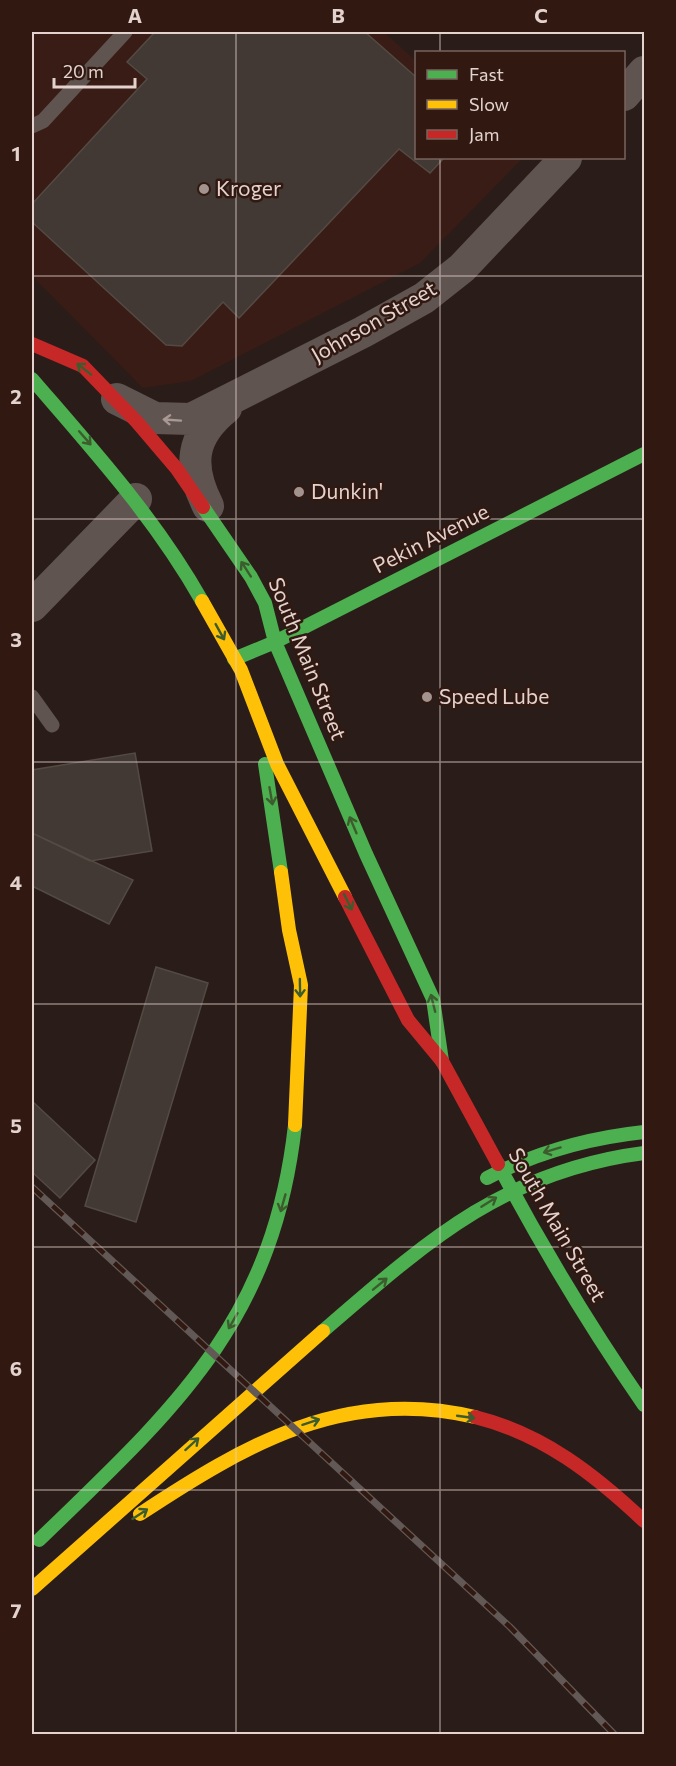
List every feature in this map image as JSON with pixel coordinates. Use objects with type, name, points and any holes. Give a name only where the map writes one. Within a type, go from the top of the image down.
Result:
[{"type":"main road","name":"South Main Street","points":[[32,344],[83,366],[111,395],[177,469],[214,520],[265,603],[275,642],[366,854],[433,999],[442,1061]]},
{"type":"main road","name":"South Main Street","points":[[32,379],[136,499],[184,569],[234,659],[277,764],[408,1020],[442,1061],[537,1237],[606,1350],[645,1405]]},
{"type":"main road","name":"Pekin Avenue","points":[[234,659],[275,642],[645,454]]},
{"type":"main road","points":[[35,1543],[122,1458],[198,1375],[218,1348],[261,1270],[291,1173],[300,1088],[300,965],[290,932],[274,809],[257,717]]},
{"type":"main road","points":[[475,1185],[531,1156],[608,1136],[645,1132]]},
{"type":"main road","points":[[32,1589],[334,1321],[440,1235],[488,1202],[522,1186],[582,1165],[645,1154]]},
{"type":"main road","points":[[56,1569],[213,1466],[270,1436],[318,1420],[350,1413],[408,1409],[487,1420],[526,1433],[589,1472],[645,1521]]},
{"type":"main road","points":[[35,1543],[147,1453]]},
{"type":"street","points":[[625,94],[645,72]]},
{"type":"street","name":"Johnson Street","points":[[111,395],[147,415],[183,421],[245,393],[363,332],[424,298],[462,268],[485,247],[565,159]]},
{"type":"street","name":"Johnson Street","points":[[214,520],[198,486],[195,457],[197,445],[207,424],[245,393]]},
{"type":"street","points":[[32,606],[136,499]]},
{"type":"lane","points":[[32,126],[43,121],[125,32]]},
{"type":"lane","points":[[32,698],[52,725]]},
{"type":"shaded area","name":"Kroger","points":[[32,32],[384,32],[415,60],[415,159],[522,159],[420,263],[191,381],[143,388],[32,276]]},
{"type":"building","name":"Kroger","points":[[155,32],[365,32],[415,76],[415,159],[443,159],[430,173],[399,149],[239,318],[223,302],[182,346],[166,345],[32,222],[32,204],[147,79],[127,62]]},
{"type":"building","points":[[135,753],[152,851],[90,861],[32,833],[32,770]]},
{"type":"building","points":[[32,833],[133,880],[109,924],[32,886]]},
{"type":"building","points":[[156,967],[208,983],[136,1222],[85,1206]]},
{"type":"building","points":[[32,1101],[95,1160],[60,1198],[32,1172]]},
{"type":"railway","points":[[32,1187],[510,1627],[614,1734]]},
{"type":"traffic: fast","points":[[32,379],[144,513],[202,601]]},
{"type":"traffic: fast","points":[[234,659],[275,642],[644,454]]},
{"type":"traffic: fast","points":[[203,507],[251,577],[265,603],[275,642],[366,854],[433,999],[442,1061]]},
{"type":"traffic: fast","points":[[265,764],[281,872]]},
{"type":"traffic: fast","points":[[39,1540],[88,1493],[173,1404],[209,1358],[240,1309],[265,1255],[283,1194],[295,1125]]},
{"type":"traffic: fast","points":[[487,1178],[525,1161],[583,1142],[644,1132]]},
{"type":"traffic: fast","points":[[323,1331],[397,1268],[470,1215],[508,1194],[549,1176],[594,1162],[644,1153]]},
{"type":"traffic: fast","points":[[498,1164],[567,1286],[644,1405]]},
{"type":"traffic: slow","points":[[202,601],[241,670],[277,764],[345,897]]},
{"type":"traffic: slow","points":[[281,872],[289,930],[301,985],[295,1125]]},
{"type":"traffic: slow","points":[[32,1589],[323,1331]]},
{"type":"traffic: slow","points":[[140,1514],[218,1465],[258,1445],[298,1428],[339,1416],[382,1409],[427,1409],[475,1417]]},
{"type":"traffic: jam","points":[[32,344],[83,366],[137,422],[177,469],[203,507]]},
{"type":"traffic: jam","points":[[345,897],[408,1020],[442,1061],[498,1164]]},
{"type":"traffic: jam","points":[[475,1417],[500,1424],[545,1445],[606,1487],[644,1521]]},
{"type":"place","name":"Kroger","points":[[204,189]]},
{"type":"place","name":"Dunkin'","points":[[299,492]]},
{"type":"place","name":"Speed Lube","points":[[427,697]]}]
